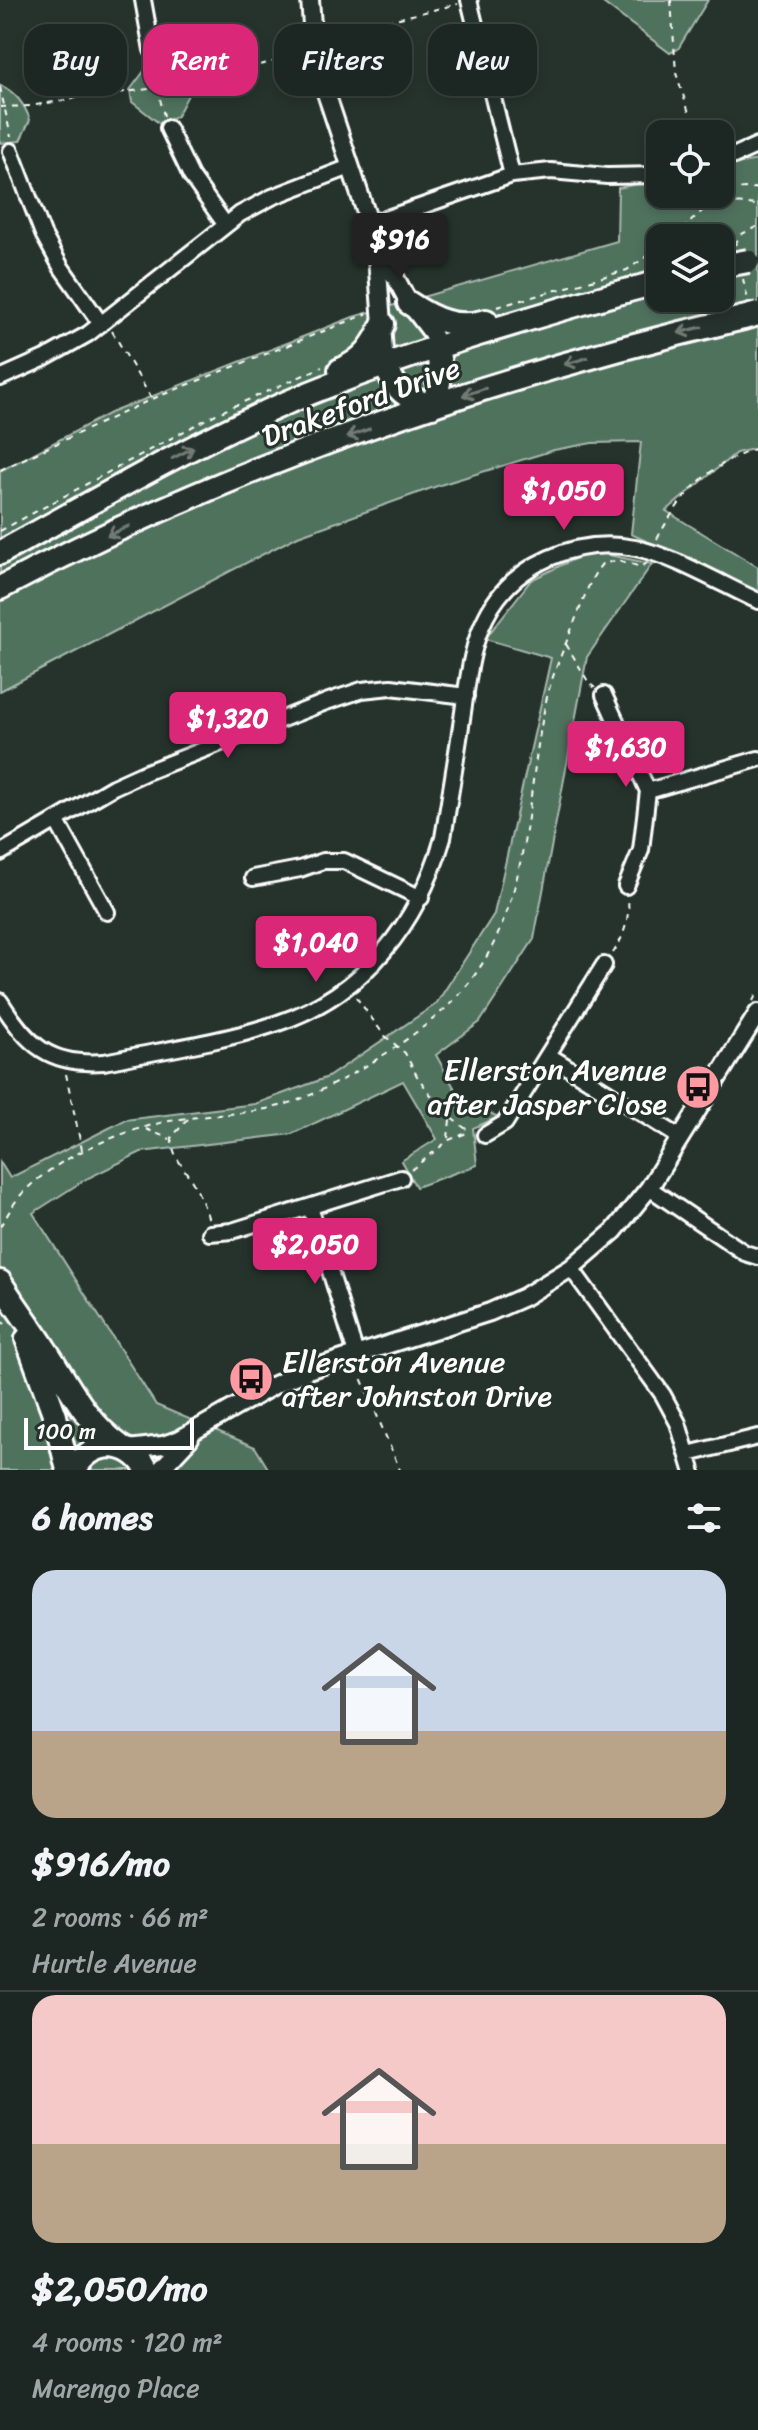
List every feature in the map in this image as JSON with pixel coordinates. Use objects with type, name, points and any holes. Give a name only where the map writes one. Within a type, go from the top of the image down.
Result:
[{"type":"main road","name":"Drakeford Drive","points":[[0,553],[172,459],[271,410],[437,347],[646,286]]},
{"type":"main road","points":[[409,303],[427,316],[445,323],[470,326],[535,308],[558,310]]},
{"type":"main road","name":"Drakeford Drive","points":[[0,588],[179,503],[304,452],[432,406],[599,354],[751,316]]},
{"type":"main road","points":[[271,410],[296,389],[356,363],[376,341],[380,317]]},
{"type":"main road","points":[[385,365],[400,391],[432,406],[440,386],[437,347]]},
{"type":"main road","points":[[0,1282],[47,1350],[84,1413],[102,1433],[141,1459],[147,1470]]},
{"type":"main road","points":[[14,1304],[47,1390],[68,1470]]},
{"type":"main road","points":[[75,1470],[83,1457],[96,1448],[124,1448]]},
{"type":"street","points":[[143,0],[147,24]]},
{"type":"street","points":[[310,0],[313,24]]},
{"type":"street","points":[[470,1],[512,175]]},
{"type":"street","points":[[327,96],[376,243],[409,303],[432,333],[437,347]]},
{"type":"street","points":[[168,128],[191,176],[225,224]]},
{"type":"street","points":[[734,156],[758,145]]},
{"type":"street","points":[[11,151],[43,234],[61,267],[103,322]]},
{"type":"street","points":[[0,378],[45,358],[103,322],[225,224],[272,197],[350,167]]},
{"type":"street","points":[[370,224],[512,175],[551,171],[607,176],[646,175]]},
{"type":"street","points":[[376,243],[385,365]]},
{"type":"street","points":[[0,1001],[28,1040],[44,1052],[84,1063],[104,1062],[246,1032],[280,1023],[312,1009],[347,986],[381,955],[403,928],[421,898],[443,838],[477,638],[492,607],[507,587],[550,557],[574,549],[613,545],[663,557],[758,601]]},
{"type":"street","points":[[0,853],[113,787],[347,694],[391,687],[466,696]]},
{"type":"street","points":[[604,695],[648,791],[641,850],[626,886]]},
{"type":"street","points":[[648,791],[758,759]]},
{"type":"street","points":[[56,820],[107,912]]},
{"type":"street","points":[[253,878],[330,860],[344,861],[421,898]]},
{"type":"street","points":[[485,1135],[505,1123],[604,965]]},
{"type":"street","points":[[124,1448],[163,1445],[197,1431],[276,1384],[308,1370],[490,1312],[524,1297],[571,1268],[614,1231],[649,1188],[758,1013]]},
{"type":"street","points":[[548,1055],[681,1138]]},
{"type":"street","points":[[210,1233],[232,1231],[401,1178]]},
{"type":"street","points":[[649,1188],[745,1253],[758,1257]]},
{"type":"street","points":[[310,1207],[354,1355]]},
{"type":"street","points":[[571,1268],[663,1395],[678,1423],[692,1470]]},
{"type":"street","points":[[160,1470],[197,1431]]},
{"type":"street","points":[[688,1454],[758,1437]]},
{"type":"path","points":[[671,0],[676,73],[691,120]]},
{"type":"path","points":[[374,24],[470,1]]},
{"type":"path","points":[[0,87],[2,107],[11,136],[11,151]]},
{"type":"path","points":[[2,107],[143,90]]},
{"type":"path","points":[[158,96],[168,128]]},
{"type":"path","points":[[734,189],[758,189]]},
{"type":"path","points":[[734,204],[758,206]]},
{"type":"path","points":[[690,224],[708,208]]},
{"type":"path","points":[[490,309],[627,270],[646,257]]},
{"type":"path","points":[[0,470],[152,399],[380,317]]},
{"type":"path","points":[[103,322],[152,399]]},
{"type":"path","points":[[565,643],[589,683],[604,695]]},
{"type":"path","points":[[604,965],[622,939],[628,913],[626,886]]},
{"type":"path","points":[[347,986],[384,1035],[405,1053],[417,1076],[444,1113],[469,1131],[485,1135]]},
{"type":"path","points":[[66,1060],[65,1072],[83,1151]]},
{"type":"path","points":[[171,1139],[189,1119]]},
{"type":"path","points":[[449,1140],[451,1120]]},
{"type":"path","points":[[144,1128],[171,1139]]},
{"type":"path","points":[[401,1178],[449,1140],[469,1131]]},
{"type":"path","points":[[171,1139],[177,1158],[207,1214],[210,1233]]},
{"type":"path","points":[[354,1355],[400,1470]]},
{"type":"green space","points":[[599,0],[708,0],[678,49],[670,53]]},
{"type":"green space","points":[[143,73],[143,96],[187,96],[177,116],[159,123],[132,102],[130,90]]},
{"type":"green space","points":[[0,85],[19,100],[30,120],[20,141],[0,143]]},
{"type":"green space","points":[[758,160],[758,448],[736,453],[666,511],[758,567],[758,593],[631,534],[641,442],[592,443],[554,450],[440,485],[298,536],[0,691],[0,471],[110,413],[353,317],[617,241],[618,188],[646,182],[646,208],[734,208],[734,164]]},
{"type":"green space","points":[[590,551],[652,564],[587,657],[534,939],[480,1022],[436,1055],[460,1098],[498,1117],[473,1128],[477,1165],[416,1187],[401,1161],[437,1139],[403,1081],[292,1134],[141,1152],[86,1179],[33,1213],[156,1405],[255,1447],[269,1470],[0,1470],[0,1162],[10,1178],[125,1120],[255,1104],[328,1077],[436,1004],[494,914],[551,658],[485,639],[531,580]]},
{"type":"place","name":"Ellerston Avenue after Jasper Close","points":[[698,1087]]},
{"type":"place","name":"Ellerston Avenue after Johnston Drive","points":[[251,1379]]}]
